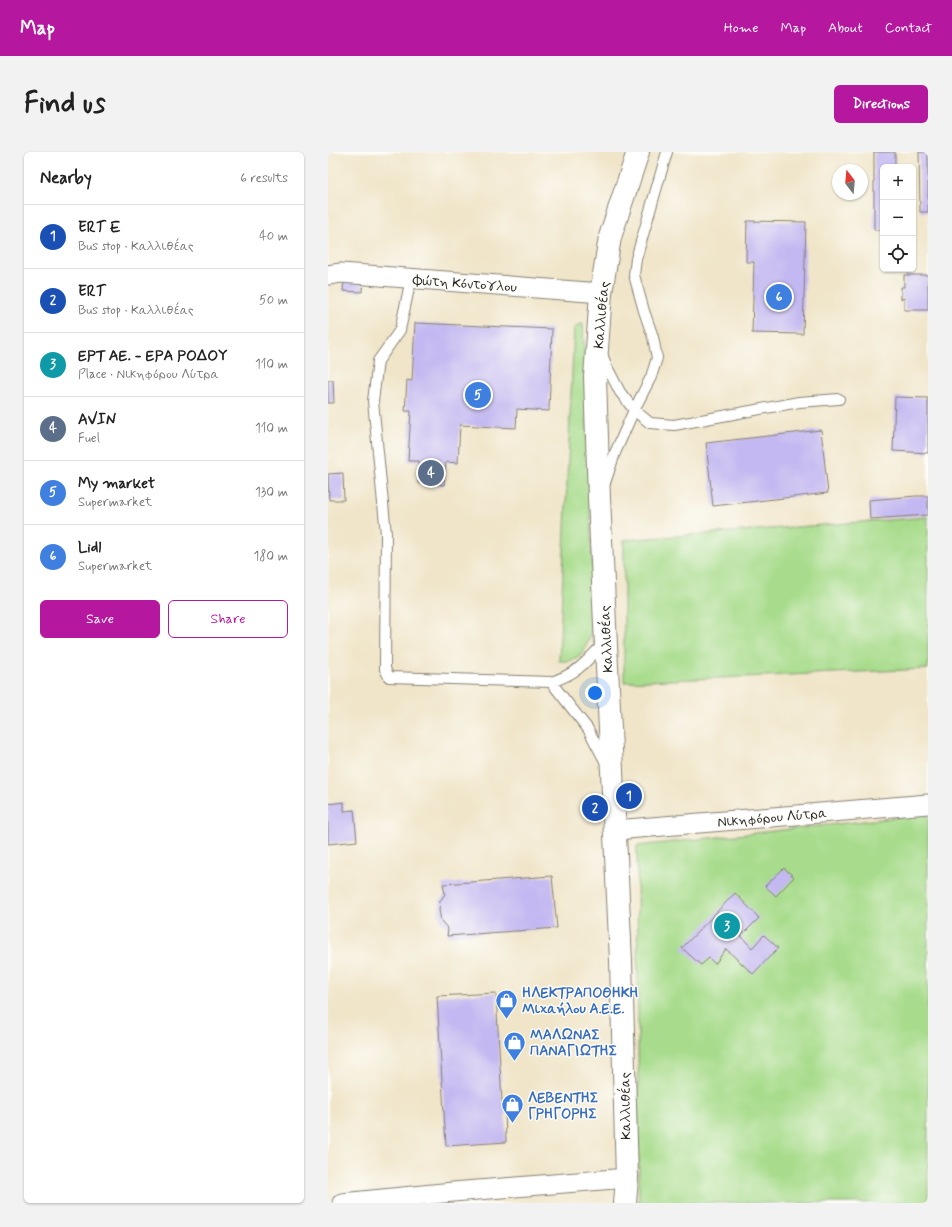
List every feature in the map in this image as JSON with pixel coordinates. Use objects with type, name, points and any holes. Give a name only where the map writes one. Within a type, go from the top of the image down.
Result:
[{"type":"main road","name":"Καλλιθέας","points":[[625,1203],[627,1178],[621,961],[595,377],[601,293],[610,237],[638,152]]},
{"type":"street","name":"Φώτη Κόντογλου","points":[[328,274],[341,273],[601,293]]},
{"type":"street","name":"Νικηφόρου Λύτρα","points":[[615,830],[928,804]]},
{"type":"street","points":[[342,1203],[627,1178]]},
{"type":"lane","points":[[600,498],[615,453],[634,410],[651,377],[657,358],[653,337],[634,275],[636,259],[667,152]]},
{"type":"lane","points":[[411,279],[400,330],[378,361],[373,401],[386,534],[386,631],[384,669],[389,677],[551,682],[565,678],[579,669],[606,640]]},
{"type":"lane","points":[[598,341],[607,367],[620,392],[634,410],[650,423],[674,425],[799,402],[839,399]]},
{"type":"lane","points":[[551,682],[588,729],[613,775]]},
{"type":"green space","points":[[583,323],[594,615],[591,633],[583,651],[579,656],[572,660],[559,661],[574,328]]},
{"type":"green space","points":[[928,517],[928,669],[624,682],[624,540]]},
{"type":"green space","points":[[928,814],[928,1203],[639,1203],[637,846]]},
{"type":"building","points":[[874,152],[895,152],[895,164],[880,164],[880,230],[874,230]]},
{"type":"building","points":[[919,152],[928,152],[928,212],[920,212]]},
{"type":"building","points":[[747,221],[806,222],[803,334],[752,333],[754,262],[746,262]]},
{"type":"building","points":[[904,275],[928,275],[928,310],[904,310],[904,298],[901,299],[901,287],[904,287]]},
{"type":"building","points":[[344,278],[363,279],[362,292],[343,291]]},
{"type":"building","points":[[415,323],[552,329],[549,411],[517,409],[516,428],[460,425],[458,463],[446,462],[444,485],[418,483],[419,461],[408,461],[411,411],[405,411],[407,380],[412,381]]},
{"type":"building","points":[[328,380],[333,380],[334,403],[328,403]]},
{"type":"building","points":[[895,397],[928,398],[928,453],[893,451]]},
{"type":"building","points":[[821,430],[828,493],[713,506],[706,443]]},
{"type":"building","points":[[343,473],[344,500],[329,500],[328,474]]},
{"type":"building","points":[[928,496],[928,515],[870,519],[869,500]]},
{"type":"building","points":[[344,802],[344,811],[354,810],[357,841],[328,844],[328,804]]},
{"type":"building","points":[[784,868],[794,877],[776,896],[765,886]]},
{"type":"building","points":[[552,876],[557,928],[447,936],[448,929],[441,921],[439,910],[440,901],[445,894],[443,884]]},
{"type":"building","points":[[735,893],[759,918],[741,936],[752,948],[764,935],[778,948],[753,974],[726,949],[715,964],[709,958],[701,965],[682,948]]},
{"type":"building","points":[[496,993],[502,1102],[505,1102],[506,1142],[446,1146],[437,996]]},
{"type":"place","name":"Lidl","points":[[779,297]]},
{"type":"place","name":"My market","points":[[478,395]]},
{"type":"place","name":"AVIN","points":[[431,473]]},
{"type":"place","name":"ERT E","points":[[629,796]]},
{"type":"place","name":"ERT","points":[[595,808]]},
{"type":"place","name":"ΕΡΤ ΑΕ. - ΕΡΑ ΡΟΔΟΥ","points":[[727,926]]},
{"type":"place","name":"ΗΛΕΚΤΡΑΠΟΘΗΚΗ Μιχαήλου Α.Ε.Ε.","points":[[506,1020]]},
{"type":"place","name":"ΜΑΛΩΝΑΣ ΠΑΝΑΓΙΩΤΗΣ","points":[[515,1062]]},
{"type":"place","name":"ΛΕΒΕΝΤΗΣ ΓΡΗΓΟΡΗΣ","points":[[513,1124]]}]
